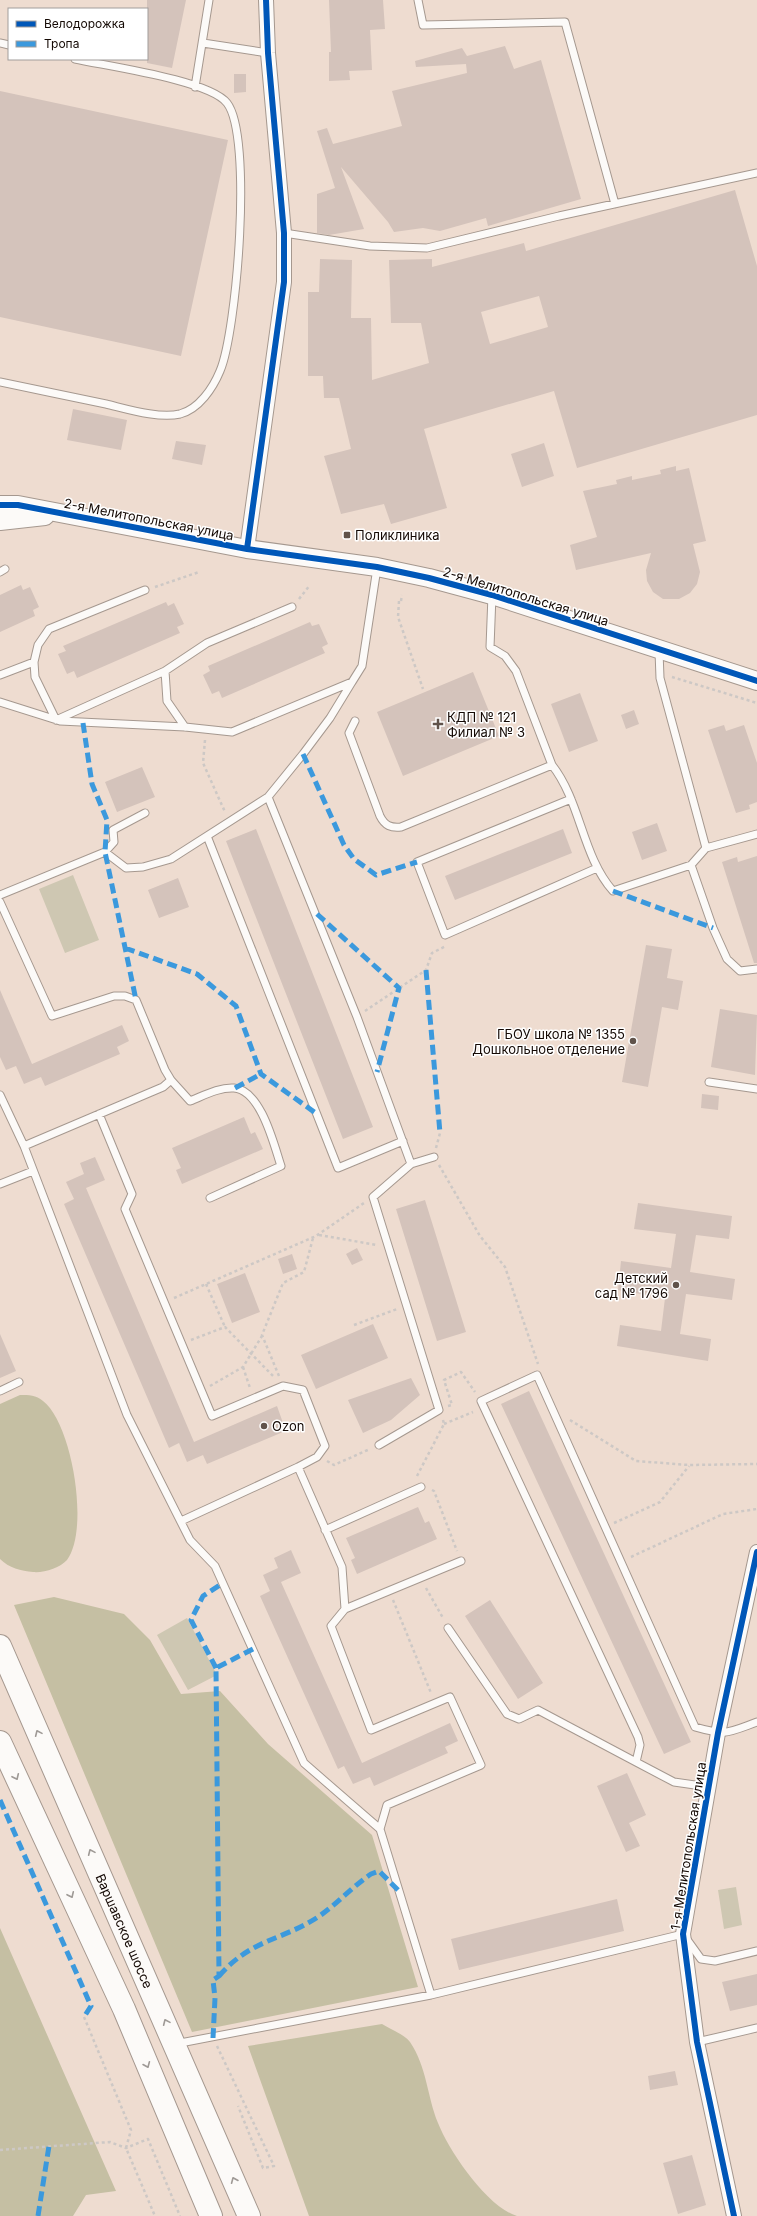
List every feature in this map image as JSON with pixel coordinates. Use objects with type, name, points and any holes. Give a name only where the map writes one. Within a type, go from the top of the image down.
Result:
[{"type":"main road","name":"Варшавское шоссе","points":[[0,1646],[249,2216]]},
{"type":"main road","points":[[0,1742],[124,2009],[210,2216]]},
{"type":"street","points":[[247,549],[284,282],[284,233],[268,53],[266,0]]},
{"type":"street","name":"2-я Мелитопольская улица","points":[[0,497],[18,505],[247,549],[377,567],[492,595],[757,681]]},
{"type":"street","name":"2-я Мелитопольская улица","points":[[0,521],[64,514]]},
{"type":"street","name":"1-я Мелитопольская улица","points":[[734,2216],[697,2042],[683,1934],[718,1733],[757,1552]]},
{"type":"lane","points":[[196,87],[209,0]]},
{"type":"lane","points":[[418,0],[423,25],[565,22],[615,204]]},
{"type":"lane","points":[[203,43],[268,53]]},
{"type":"lane","points":[[0,382],[154,414],[180,414],[202,402],[220,371],[232,329],[242,198],[237,126],[227,103],[212,93],[182,82],[80,60]]},
{"type":"lane","points":[[284,233],[370,246],[427,248],[615,204],[757,174]]},
{"type":"lane","points":[[105,852],[126,868],[143,867],[171,859],[268,797],[304,754],[330,718],[362,666],[377,567]]},
{"type":"lane","points":[[56,720],[35,677],[34,662],[38,645],[49,629],[145,590]]},
{"type":"lane","points":[[492,595],[490,647],[505,656],[516,671],[552,765],[560,776],[571,799],[601,878],[613,891],[692,865],[706,848],[757,834]]},
{"type":"lane","points":[[56,720],[165,671],[207,643],[292,607]]},
{"type":"lane","points":[[659,648],[660,678],[706,848]]},
{"type":"lane","points":[[0,675],[34,662]]},
{"type":"lane","points":[[165,671],[167,701],[186,727]]},
{"type":"lane","points":[[0,702],[56,720],[83,723],[186,727],[232,732],[352,682]]},
{"type":"lane","points":[[355,721],[349,733],[380,816],[388,826],[394,828],[402,828],[552,765]]},
{"type":"lane","points":[[268,797],[357,1017],[411,1164]]},
{"type":"lane","points":[[571,799],[417,862],[445,935],[597,868]]},
{"type":"lane","points":[[0,895],[105,852],[114,842],[113,830],[145,813]]},
{"type":"lane","points":[[206,836],[338,1168],[403,1142]]},
{"type":"lane","points":[[692,865],[714,928],[727,959],[740,970],[757,969]]},
{"type":"lane","points":[[0,902],[52,1016],[114,996],[125,996],[136,1000],[165,1070],[190,1101],[222,1089],[235,1088],[249,1095],[261,1111],[281,1166],[210,1198]]},
{"type":"lane","points":[[24,1146],[163,1087],[172,1080]]},
{"type":"lane","points":[[709,1082],[757,1089]]},
{"type":"lane","points":[[0,1095],[24,1146],[127,1414],[190,1540],[215,1566],[304,1763],[380,1829],[431,1995]]},
{"type":"lane","points":[[100,1114],[132,1194],[125,1210],[212,1416],[283,1386],[304,1390],[325,1446],[318,1457],[180,1521]]},
{"type":"lane","points":[[379,1445],[439,1410],[373,1197],[411,1164],[434,1157]]},
{"type":"lane","points":[[0,1184],[33,1170]]},
{"type":"lane","points":[[636,1762],[640,1745],[638,1737],[483,1404],[537,1375],[695,1727],[718,1733],[727,1733],[757,1722]]},
{"type":"lane","points":[[0,1391],[19,1382]]},
{"type":"lane","points":[[298,1467],[342,1567],[344,1609]]},
{"type":"lane","points":[[325,1530],[421,1487]]},
{"type":"lane","points":[[380,1829],[387,1805],[481,1765],[450,1697],[371,1730],[330,1626],[344,1609],[461,1561]]},
{"type":"lane","points":[[448,1628],[507,1714],[519,1719],[538,1710],[674,1782],[709,1786]]},
{"type":"lane","points":[[175,2044],[431,1995],[683,1934],[702,1959],[715,1961],[757,1952]]},
{"type":"lane","points":[[697,2042],[757,2028]]},
{"type":"path","points":[[145,590],[199,572]]},
{"type":"path","points":[[292,607],[310,585]]},
{"type":"path","points":[[402,595],[398,618],[423,689]]},
{"type":"path","points":[[660,678],[667,676],[757,703]]},
{"type":"path","points":[[205,729],[203,763],[230,822]]},
{"type":"path","points":[[357,1017],[426,970],[432,953]]},
{"type":"path","points":[[440,1133],[434,1157],[480,1236],[505,1267],[539,1363],[537,1375]]},
{"type":"path","points":[[164,1302],[318,1235],[373,1197]]},
{"type":"path","points":[[318,1235],[389,1247]]},
{"type":"path","points":[[202,1391],[243,1367],[262,1335],[283,1283],[304,1272],[313,1237]]},
{"type":"path","points":[[206,1284],[225,1327],[283,1386]]},
{"type":"path","points":[[354,1325],[406,1305]]},
{"type":"path","points":[[182,1344],[225,1327]]},
{"type":"path","points":[[262,1335],[283,1386]]},
{"type":"path","points":[[243,1367],[254,1398]]},
{"type":"path","points":[[444,1424],[439,1410],[452,1405],[444,1380],[461,1372],[483,1404],[444,1424],[416,1477],[421,1487],[434,1491],[461,1561]]},
{"type":"path","points":[[552,1409],[636,1461],[689,1465],[757,1464]]},
{"type":"path","points":[[318,1457],[334,1464],[379,1445]]},
{"type":"path","points":[[605,1527],[660,1502],[689,1465]]},
{"type":"path","points":[[621,1562],[723,1514],[757,1509]]},
{"type":"path","points":[[421,1578],[448,1628]]},
{"type":"path","points":[[390,1590],[435,1703]]},
{"type":"path","points":[[84,2017],[131,2130],[126,2148],[155,2216]]},
{"type":"path","points":[[212,2038],[274,2166],[263,2168],[238,2106]]},
{"type":"path","points":[[0,2150],[110,2142],[126,2148],[148,2139],[180,2216]]},
{"type":"shaded area","points":[[73,875],[99,940],[65,953],[39,889]]},
{"type":"shaded area","points":[[20,1395],[35,1396],[43,1401],[53,1413],[62,1431],[69,1453],[74,1477],[77,1502],[77,1525],[74,1545],[64,1563],[56,1568],[42,1572],[20,1570],[7,1565],[0,1559],[0,1404]]},
{"type":"shaded area","points":[[54,1597],[124,1614],[150,1640],[181,1694],[220,1691],[268,1744],[372,1835],[418,1987],[192,2032],[14,1605]]},
{"type":"shaded area","points":[[187,1618],[217,1675],[188,1690],[157,1635]]},
{"type":"shaded area","points":[[736,1887],[742,1925],[724,1929],[718,1890]]},
{"type":"shaded area","points":[[0,1928],[116,2191],[86,2195],[73,2216],[0,2216]]},
{"type":"shaded area","points":[[382,2024],[408,2039],[416,2052],[423,2071],[434,2113],[443,2135],[470,2177],[494,2202],[505,2211],[517,2216],[309,2216],[248,2046]]},
{"type":"building","points":[[147,0],[186,0],[172,68],[147,63]]},
{"type":"building","points":[[329,0],[383,0],[385,29],[370,30],[372,70],[349,71],[350,80],[329,81],[329,52],[331,52]]},
{"type":"building","points":[[505,46],[514,69],[541,60],[581,199],[488,226],[486,218],[440,231],[423,228],[394,232],[388,222],[341,167],[364,229],[329,235],[317,233],[317,194],[335,188],[317,131],[327,128],[333,144],[402,126],[392,91],[467,73],[466,64],[416,67],[415,61],[462,48],[467,56]]},
{"type":"building","points":[[234,74],[246,74],[246,92],[234,93]]},
{"type":"building","points":[[0,91],[228,140],[181,356],[0,317]]},
{"type":"building","points":[[735,190],[757,266],[757,415],[577,468],[554,391],[424,429],[447,508],[391,524],[384,504],[341,514],[324,456],[351,449],[339,398],[324,398],[323,376],[308,376],[308,292],[319,292],[320,259],[352,260],[351,318],[371,318],[372,380],[429,363],[421,323],[391,323],[389,260],[432,259],[432,267],[524,243],[526,251]],"holes":[[[539,296],[548,327],[490,344],[481,312]]]},
{"type":"building","points":[[73,409],[127,420],[121,450],[67,440]]},
{"type":"building","points":[[176,441],[206,445],[202,465],[172,459]]},
{"type":"building","points":[[544,443],[554,476],[522,487],[511,454]]},
{"type":"building","points":[[676,466],[676,471],[689,468],[706,541],[693,544],[700,572],[697,584],[690,593],[679,599],[663,599],[653,592],[647,581],[646,570],[651,553],[576,570],[570,545],[597,537],[583,491],[617,484],[616,480],[632,476],[632,480],[661,474],[660,470]]},
{"type":"building","points":[[21,585],[23,590],[30,587],[39,607],[33,610],[35,616],[0,632],[0,595]]},
{"type":"building","points":[[166,602],[168,606],[174,603],[184,624],[177,627],[180,633],[77,678],[74,671],[67,674],[58,654],[66,651],[63,646]]},
{"type":"building","points":[[310,622],[312,626],[319,624],[328,644],[322,647],[325,653],[222,698],[219,691],[212,694],[203,675],[210,671],[208,666]]},
{"type":"building","name":"КДП № 121 Филиал № 3","points":[[473,672],[499,736],[403,776],[377,712]]},
{"type":"building","points":[[580,693],[598,741],[569,752],[551,704]]},
{"type":"building","points":[[634,710],[639,724],[626,729],[621,715]]},
{"type":"building","points":[[724,725],[726,731],[744,725],[757,763],[757,802],[749,805],[750,809],[736,813],[708,730]]},
{"type":"building","points":[[142,767],[155,797],[117,812],[105,782]]},
{"type":"building","points":[[657,823],[667,851],[642,860],[632,832]]},
{"type":"building","points":[[256,829],[373,1127],[343,1139],[226,841]]},
{"type":"building","points":[[563,829],[572,853],[455,900],[445,876]]},
{"type":"building","points":[[757,856],[757,963],[754,963],[722,862],[737,857],[738,862]]},
{"type":"building","points":[[178,878],[189,907],[159,918],[148,890]]},
{"type":"building","points":[[646,945],[672,949],[667,978],[683,981],[678,1010],[662,1007],[648,1087],[622,1082]]},
{"type":"building","points":[[0,990],[32,1064],[122,1025],[129,1041],[117,1047],[120,1054],[45,1086],[41,1077],[24,1084],[16,1066],[6,1070],[0,1057]]},
{"type":"building","points":[[720,1009],[757,1015],[755,1075],[711,1067]]},
{"type":"building","points":[[702,1094],[719,1096],[718,1110],[701,1108]]},
{"type":"building","points":[[244,1117],[251,1134],[255,1132],[263,1149],[182,1184],[176,1170],[181,1168],[172,1148]]},
{"type":"building","points":[[95,1157],[105,1180],[86,1188],[194,1442],[277,1406],[283,1423],[280,1425],[283,1432],[207,1464],[203,1455],[187,1462],[179,1443],[169,1448],[64,1204],[74,1199],[66,1182],[84,1174],[80,1163]]},
{"type":"building","points":[[425,1200],[466,1332],[437,1341],[396,1209]]},
{"type":"building","name":"Детский сад № 1796","points":[[638,1203],[732,1216],[729,1239],[696,1235],[690,1272],[735,1279],[732,1300],[686,1294],[680,1334],[711,1339],[708,1361],[617,1346],[620,1325],[661,1331],[665,1298],[618,1290],[621,1261],[671,1268],[676,1234],[634,1229]]},
{"type":"building","points":[[357,1248],[363,1260],[352,1265],[346,1254]]},
{"type":"building","points":[[292,1254],[297,1269],[283,1274],[278,1259]]},
{"type":"building","points":[[245,1273],[260,1312],[232,1323],[217,1284]]},
{"type":"building","points":[[373,1324],[388,1358],[316,1389],[301,1355]]},
{"type":"building","points":[[0,1334],[16,1371],[0,1378]]},
{"type":"building","points":[[411,1378],[420,1395],[391,1420],[363,1433],[348,1400]]},
{"type":"building","points":[[529,1391],[691,1742],[664,1754],[501,1404]]},
{"type":"building","points":[[418,1507],[425,1523],[429,1521],[437,1539],[357,1574],[351,1560],[355,1558],[346,1538]]},
{"type":"building","points":[[291,1550],[301,1573],[281,1582],[362,1763],[450,1723],[458,1741],[445,1747],[448,1753],[374,1786],[370,1777],[353,1784],[344,1766],[338,1769],[260,1596],[270,1591],[263,1575],[278,1568],[274,1558]]},
{"type":"building","points":[[490,1600],[543,1683],[518,1699],[465,1616]]},
{"type":"building","points":[[627,1773],[646,1815],[629,1823],[640,1846],[626,1852],[597,1786]]},
{"type":"building","points":[[617,1899],[624,1931],[459,1970],[451,1939]]},
{"type":"building","points":[[757,1974],[757,2005],[730,2011],[722,1982]]},
{"type":"building","points":[[675,2071],[678,2085],[650,2090],[648,2076]]},
{"type":"building","points":[[692,2155],[706,2205],[678,2214],[663,2163]]},
{"type":"marked path","points":[[83,723],[92,784],[107,820],[105,852],[136,1000]]},
{"type":"marked path","points":[[303,754],[344,845],[354,859],[376,875],[417,862]]},
{"type":"marked path","points":[[613,891],[713,928]]},
{"type":"marked path","points":[[317,914],[399,988],[377,1072]]},
{"type":"marked path","points":[[125,948],[197,974],[236,1006],[261,1074],[317,1114]]},
{"type":"marked path","points":[[426,970],[440,1133]]},
{"type":"marked path","points":[[235,1088],[261,1074]]},
{"type":"marked path","points":[[216,1668],[191,1620],[203,1596],[223,1583]]},
{"type":"marked path","points":[[213,2038],[215,1998],[213,1980],[219,1976],[216,1668],[253,1649]]},
{"type":"marked path","points":[[0,1800],[91,2006],[84,2017]]},
{"type":"marked path","points":[[219,1976],[231,1964],[255,1947],[304,1925],[318,1917],[371,1874],[379,1871],[398,1890]]},
{"type":"marked path","points":[[38,2216],[49,2146]]},
{"type":"cycle path","points":[[247,549],[284,282],[284,233],[268,53],[266,0]]},
{"type":"cycle path","points":[[0,505],[18,505],[247,549],[377,567],[429,578],[492,595],[757,681]]},
{"type":"cycle path","points":[[734,2216],[697,2042],[683,1934],[718,1733],[757,1552]]},
{"type":"place","name":"Поликлиника","points":[[347,535]]},
{"type":"place","name":"КДП № 121 Филиал № 3","points":[[438,724]]},
{"type":"place","name":"ГБОУ школа № 1355 Дошкольное отделение","points":[[633,1041]]},
{"type":"place","name":"Детский сад № 1796","points":[[676,1285]]},
{"type":"place","name":"Ozon","points":[[264,1426]]}]
